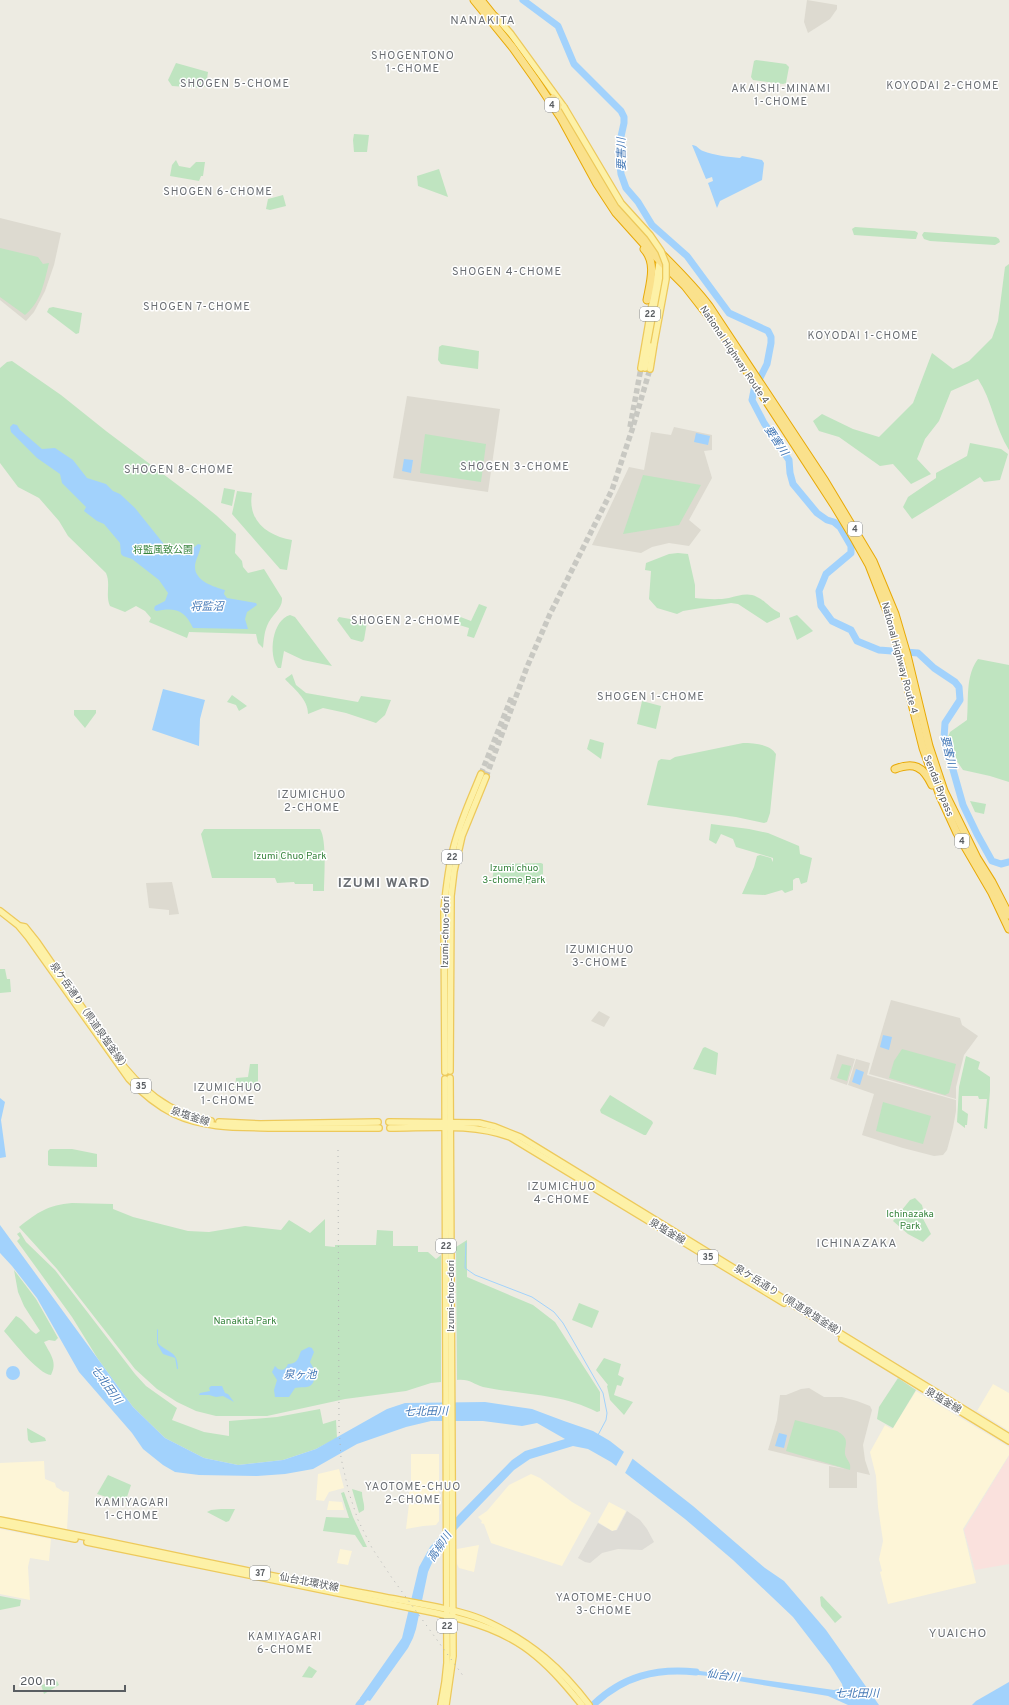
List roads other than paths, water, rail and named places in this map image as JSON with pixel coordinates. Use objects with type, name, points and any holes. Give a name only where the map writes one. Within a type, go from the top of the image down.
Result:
[{"type":"highway","name":"National Highway Route 4","points":[[474,0],[513,48],[535,79],[561,118],[610,204],[635,234],[662,259]]},
{"type":"highway","name":"National Highway Route 4","points":[[481,0],[536,73],[566,116],[613,200],[705,311],[760,387],[834,505],[869,565],[901,645],[926,747]]},
{"type":"highway","points":[[635,234],[636,240],[647,252],[651,263],[652,276],[647,300]]},
{"type":"highway","name":"Sendai Bypass","points":[[926,747],[940,796],[955,829],[1008,920]]},
{"type":"highway","name":"Sendai Bypass","points":[[926,747],[952,809],[977,858],[992,882],[1008,920],[1009,929]]},
{"type":"highway","points":[[895,769],[907,765],[919,768],[926,775],[934,790],[940,796]]},
{"type":"main road","name":"22","points":[[490,12],[511,34],[564,106],[621,203],[650,235],[662,251],[666,264],[666,279],[654,344],[645,368],[662,259]]},
{"type":"main road","name":"Izumi-chuo-dori","points":[[448,1071],[451,896],[453,877],[465,827],[483,775]]},
{"type":"main road","name":"泉ケ岳通り（県道泉塩釜線）","points":[[0,911],[18,925],[25,927],[115,1055],[133,1078],[159,1101],[176,1110],[205,1120],[222,1123],[384,1125]]},
{"type":"main road","name":"Izumi-chuo-dori","points":[[448,1079],[450,1453]]},
{"type":"main road","name":"泉ケ岳通り（県道泉塩釜線）","points":[[448,1125],[479,1123],[495,1127],[520,1137],[1009,1436]]},
{"type":"main road","name":"泉塩釜線","points":[[384,1125],[448,1125],[498,1133],[520,1142],[1009,1441]]},
{"type":"main road","name":"22","points":[[441,1705],[447,1663],[450,1613],[452,1518],[450,1453]]},
{"type":"main road","name":"22","points":[[446,1705],[452,1670],[447,1546],[450,1453]]},
{"type":"main road","name":"仙台北環状線","points":[[0,1520],[407,1604]]},
{"type":"main road","name":"仙台北環状線","points":[[0,1524],[450,1613],[489,1628],[527,1649],[586,1704]]},
{"type":"water","points":[[692,145],[703,151],[716,155],[740,158],[742,156],[762,160],[764,163],[762,180],[720,201],[717,208],[708,183],[713,181],[712,177],[706,179]]},
{"type":"water","name":"将監沼","points":[[13,424],[17,425],[20,430],[42,449],[55,448],[73,460],[87,478],[106,484],[113,491],[120,494],[135,508],[171,553],[182,554],[198,544],[201,545],[195,564],[198,576],[206,583],[225,590],[224,594],[227,598],[256,603],[257,605],[247,612],[245,619],[248,629],[193,628],[187,617],[179,611],[169,609],[156,611],[154,609],[155,606],[165,601],[168,593],[159,580],[132,559],[121,554],[120,543],[104,524],[97,521],[84,511],[86,507],[62,483],[60,474],[37,458],[11,432],[10,427]]},
{"type":"water","points":[[696,433],[710,436],[708,445],[694,442]]},
{"type":"water","points":[[404,459],[413,460],[411,473],[402,471]]},
{"type":"water","points":[[163,689],[205,700],[200,719],[199,746],[152,730]]},
{"type":"water","points":[[883,1035],[892,1037],[889,1050],[880,1047]]},
{"type":"water","points":[[856,1069],[864,1072],[860,1085],[852,1082]]},
{"type":"water","points":[[0,1098],[5,1102],[1,1120],[6,1157],[0,1158]]},
{"type":"water","name":"七北田川","points":[[0,1225],[133,1407],[165,1438],[204,1458],[238,1465],[283,1460],[316,1449],[387,1409],[405,1403],[485,1402],[532,1409],[593,1431],[610,1441],[693,1506],[765,1568],[784,1581],[826,1630],[879,1705],[848,1705],[828,1696],[709,1676],[688,1674],[686,1669],[834,1690],[843,1688],[830,1665],[793,1617],[733,1560],[685,1519],[611,1462],[588,1449],[573,1446],[530,1459],[514,1470],[458,1528],[436,1554],[428,1572],[416,1629],[408,1648],[370,1701],[360,1698],[402,1638],[419,1567],[430,1547],[459,1514],[512,1460],[525,1451],[565,1439],[537,1423],[522,1426],[483,1421],[431,1421],[406,1427],[357,1444],[313,1469],[285,1474],[257,1476],[199,1475],[175,1472],[163,1465],[143,1449],[132,1433],[79,1372],[37,1298],[0,1253]]},
{"type":"water","points":[[157,1329],[158,1343],[174,1355],[178,1363],[178,1369],[175,1358],[163,1354],[157,1344]]},
{"type":"water","name":"泉ヶ池","points":[[309,1347],[312,1348],[314,1352],[310,1362],[315,1371],[313,1383],[306,1387],[295,1388],[289,1397],[275,1397],[274,1390],[277,1380],[272,1372],[275,1366],[281,1370],[284,1369],[288,1364],[297,1360],[301,1351]]},
{"type":"water","points":[[10,1366],[16,1366],[20,1370],[20,1376],[16,1380],[10,1380],[6,1376],[6,1370]]},
{"type":"water","points":[[211,1386],[222,1386],[225,1393],[228,1394],[234,1402],[223,1396],[216,1397],[199,1395],[200,1393],[210,1391],[209,1388]]},
{"type":"water","points":[[779,1433],[787,1435],[784,1448],[775,1446]]},
{"type":"water","points":[[1009,1682],[1009,1705],[972,1705],[976,1701]]},
{"type":"waterway","name":"要害川","points":[[523,0],[558,26],[574,64],[621,111],[624,117],[620,141],[621,174],[626,188],[638,202],[652,225],[687,256],[729,313],[768,331],[771,337],[771,343],[767,364],[754,390],[752,400],[764,423],[789,460],[793,484],[817,513],[840,527],[851,546],[851,553],[826,574],[819,591],[821,606],[832,621],[851,630],[857,641],[879,650],[918,653],[934,668],[955,682],[959,687],[960,700],[945,723],[944,738],[963,805],[992,861],[1001,864],[1009,862]]},
{"type":"waterway","points":[[466,1243],[465,1268],[475,1275],[532,1297],[554,1312],[563,1323],[603,1393],[607,1413],[606,1420],[598,1435]]},
{"type":"waterway","name":"仙台川","points":[[593,1705],[616,1687],[641,1676],[667,1671],[696,1672]]},
{"type":"waterway","name":"高柳川","points":[[359,1705],[369,1693]]},
{"type":"tunnel","points":[[630,427],[641,368]]},
{"type":"tunnel","points":[[486,777],[527,667],[550,614],[612,490],[650,369]]},
{"type":"tunnel","points":[[481,774],[512,696]]},
{"type":"railway","points":[[338,1150],[339,1427],[341,1458],[349,1493],[358,1520],[372,1548],[464,1677]]},
{"type":"district","name":"NANAKITA","points":[[483,21]]},
{"type":"district","name":"SHOGENTONO 1-CHOME","points":[[413,62]]},
{"type":"district","name":"SHOGEN 5-CHOME","points":[[235,84]]},
{"type":"district","name":"KOYODAI 2-CHOME","points":[[943,86]]},
{"type":"district","name":"AKAISHI-MINAMI 1-CHOME","points":[[781,95]]},
{"type":"district","name":"SHOGEN 6-CHOME","points":[[218,192]]},
{"type":"district","name":"SHOGEN 4-CHOME","points":[[507,272]]},
{"type":"district","name":"SHOGEN 7-CHOME","points":[[197,307]]},
{"type":"district","name":"KOYODAI 1-CHOME","points":[[863,336]]},
{"type":"district","name":"SHOGEN 3-CHOME","points":[[515,467]]},
{"type":"district","name":"SHOGEN 8-CHOME","points":[[179,470]]},
{"type":"district","name":"SHOGEN 2-CHOME","points":[[406,621]]},
{"type":"district","name":"SHOGEN 1-CHOME","points":[[651,697]]},
{"type":"district","name":"IZUMICHUO 2-CHOME","points":[[312,801]]},
{"type":"district","name":"IZUMI WARD","points":[[384,883]]},
{"type":"district","name":"IZUMICHUO 3-CHOME","points":[[600,956]]},
{"type":"district","name":"IZUMICHUO 1-CHOME","points":[[228,1094]]},
{"type":"district","name":"IZUMICHUO 4-CHOME","points":[[562,1193]]},
{"type":"district","name":"ICHINAZAKA","points":[[857,1244]]},
{"type":"district","name":"YAOTOME-CHUO 2-CHOME","points":[[413,1493]]},
{"type":"district","name":"KAMIYAGARI 1-CHOME","points":[[132,1509]]},
{"type":"district","name":"YAOTOME-CHUO 3-CHOME","points":[[604,1604]]},
{"type":"district","name":"YUAICHO","points":[[958,1634]]},
{"type":"district","name":"KAMIYAGARI 6-CHOME","points":[[285,1643]]},
{"type":"park label","name":"将監風致公園","points":[[163,550]]},
{"type":"park label","name":"Izumi Chuo Park","points":[[290,856]]},
{"type":"park label","name":"Izumi chuo 3-chome Park","points":[[514,874]]},
{"type":"park label","name":"Ichinazaka Park","points":[[910,1220]]},
{"type":"park label","name":"Nanakita Park","points":[[245,1321]]}]
